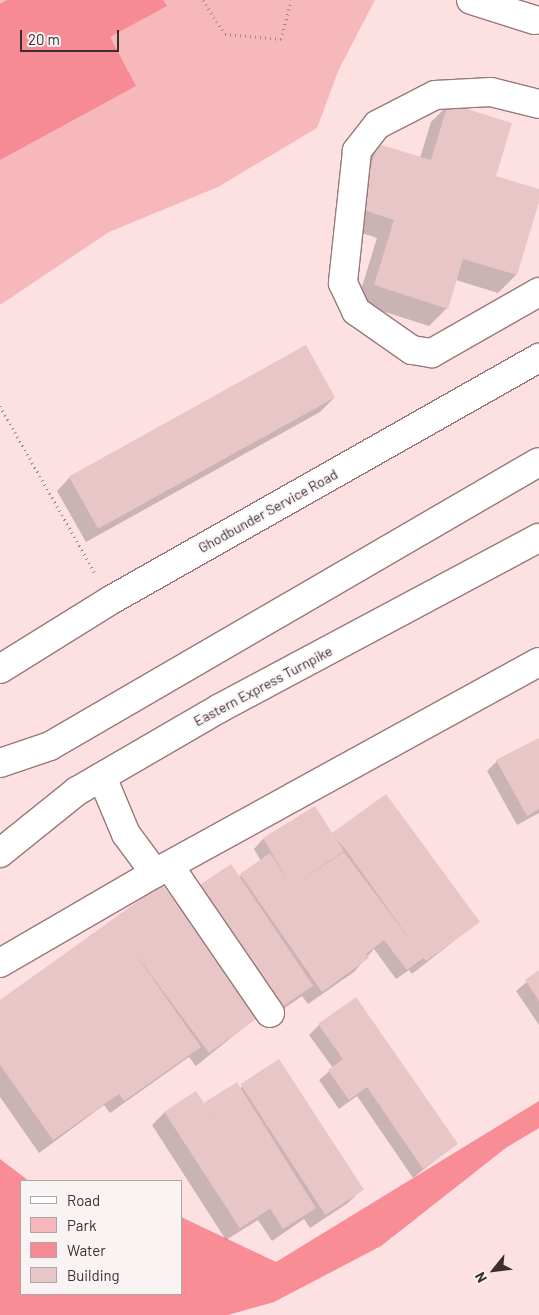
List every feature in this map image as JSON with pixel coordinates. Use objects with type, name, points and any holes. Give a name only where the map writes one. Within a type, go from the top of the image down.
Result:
[{"type":"street","points":[[471,0],[535,20]]},
{"type":"street","points":[[539,104],[491,92],[435,95],[377,125],[357,151],[343,284],[356,311],[412,350],[432,353],[539,292]]},
{"type":"street","name":"Ghodbunder Service Road","points":[[0,669],[111,600],[539,358]]},
{"type":"street","points":[[0,776],[539,462]]},
{"type":"street","name":"Eastern Express Turnpike","points":[[0,853],[77,791],[220,708],[539,538]]},
{"type":"street","points":[[0,964],[162,870],[539,662]]},
{"type":"street","points":[[0,763],[50,746]]},
{"type":"street","points":[[102,777],[126,834],[162,870],[270,1013]]},
{"type":"street","points":[[8,831],[77,791]]},
{"type":"path","points":[[202,0],[225,34],[281,40],[290,0]]},
{"type":"path","points":[[0,406],[111,600]]},
{"type":"green space","points":[[0,0],[375,0],[339,69],[317,128],[218,187],[109,232],[0,305]]},
{"type":"shaded area","points":[[539,1101],[539,1128],[507,1147],[381,1246],[274,1302],[228,1315],[0,1315],[0,1159],[28,1180],[20,1180],[20,1295],[182,1295],[182,1217],[276,1262]]},
{"type":"water","points":[[7,0],[163,0],[167,6],[110,37],[136,86],[0,160],[0,4]]},
{"type":"building","points":[[448,103],[512,123],[496,176],[539,189],[539,202],[517,275],[463,259],[448,309],[374,285],[394,220],[358,208],[378,144],[431,160]]},
{"type":"building","points":[[306,345],[335,397],[98,529],[69,476]]},
{"type":"building","points":[[539,738],[539,809],[527,816],[496,760]]},
{"type":"building","points":[[386,794],[480,922],[426,961],[423,958],[407,970],[384,940],[366,954],[369,958],[322,992],[240,874],[270,853],[287,879],[263,838],[315,806],[332,833]],"holes":[[[335,838],[346,850],[413,944],[344,852],[292,886],[344,851]]]},
{"type":"building","points":[[231,864],[313,986],[278,1009],[196,887]]},
{"type":"building","points":[[162,884],[260,1016],[209,1053],[131,948],[201,1047],[124,1101],[119,1094],[53,1140],[0,1065],[0,1000]]},
{"type":"building","points":[[539,970],[539,1001],[525,980]]},
{"type":"building","points":[[356,997],[458,1144],[423,1169],[367,1087],[349,1100],[328,1070],[343,1059],[318,1024]]},
{"type":"building","points":[[279,1059],[364,1190],[325,1215],[240,1084]]},
{"type":"building","points":[[237,1082],[316,1208],[283,1229],[204,1103]]},
{"type":"building","points":[[196,1091],[272,1208],[240,1228],[164,1112]]}]
